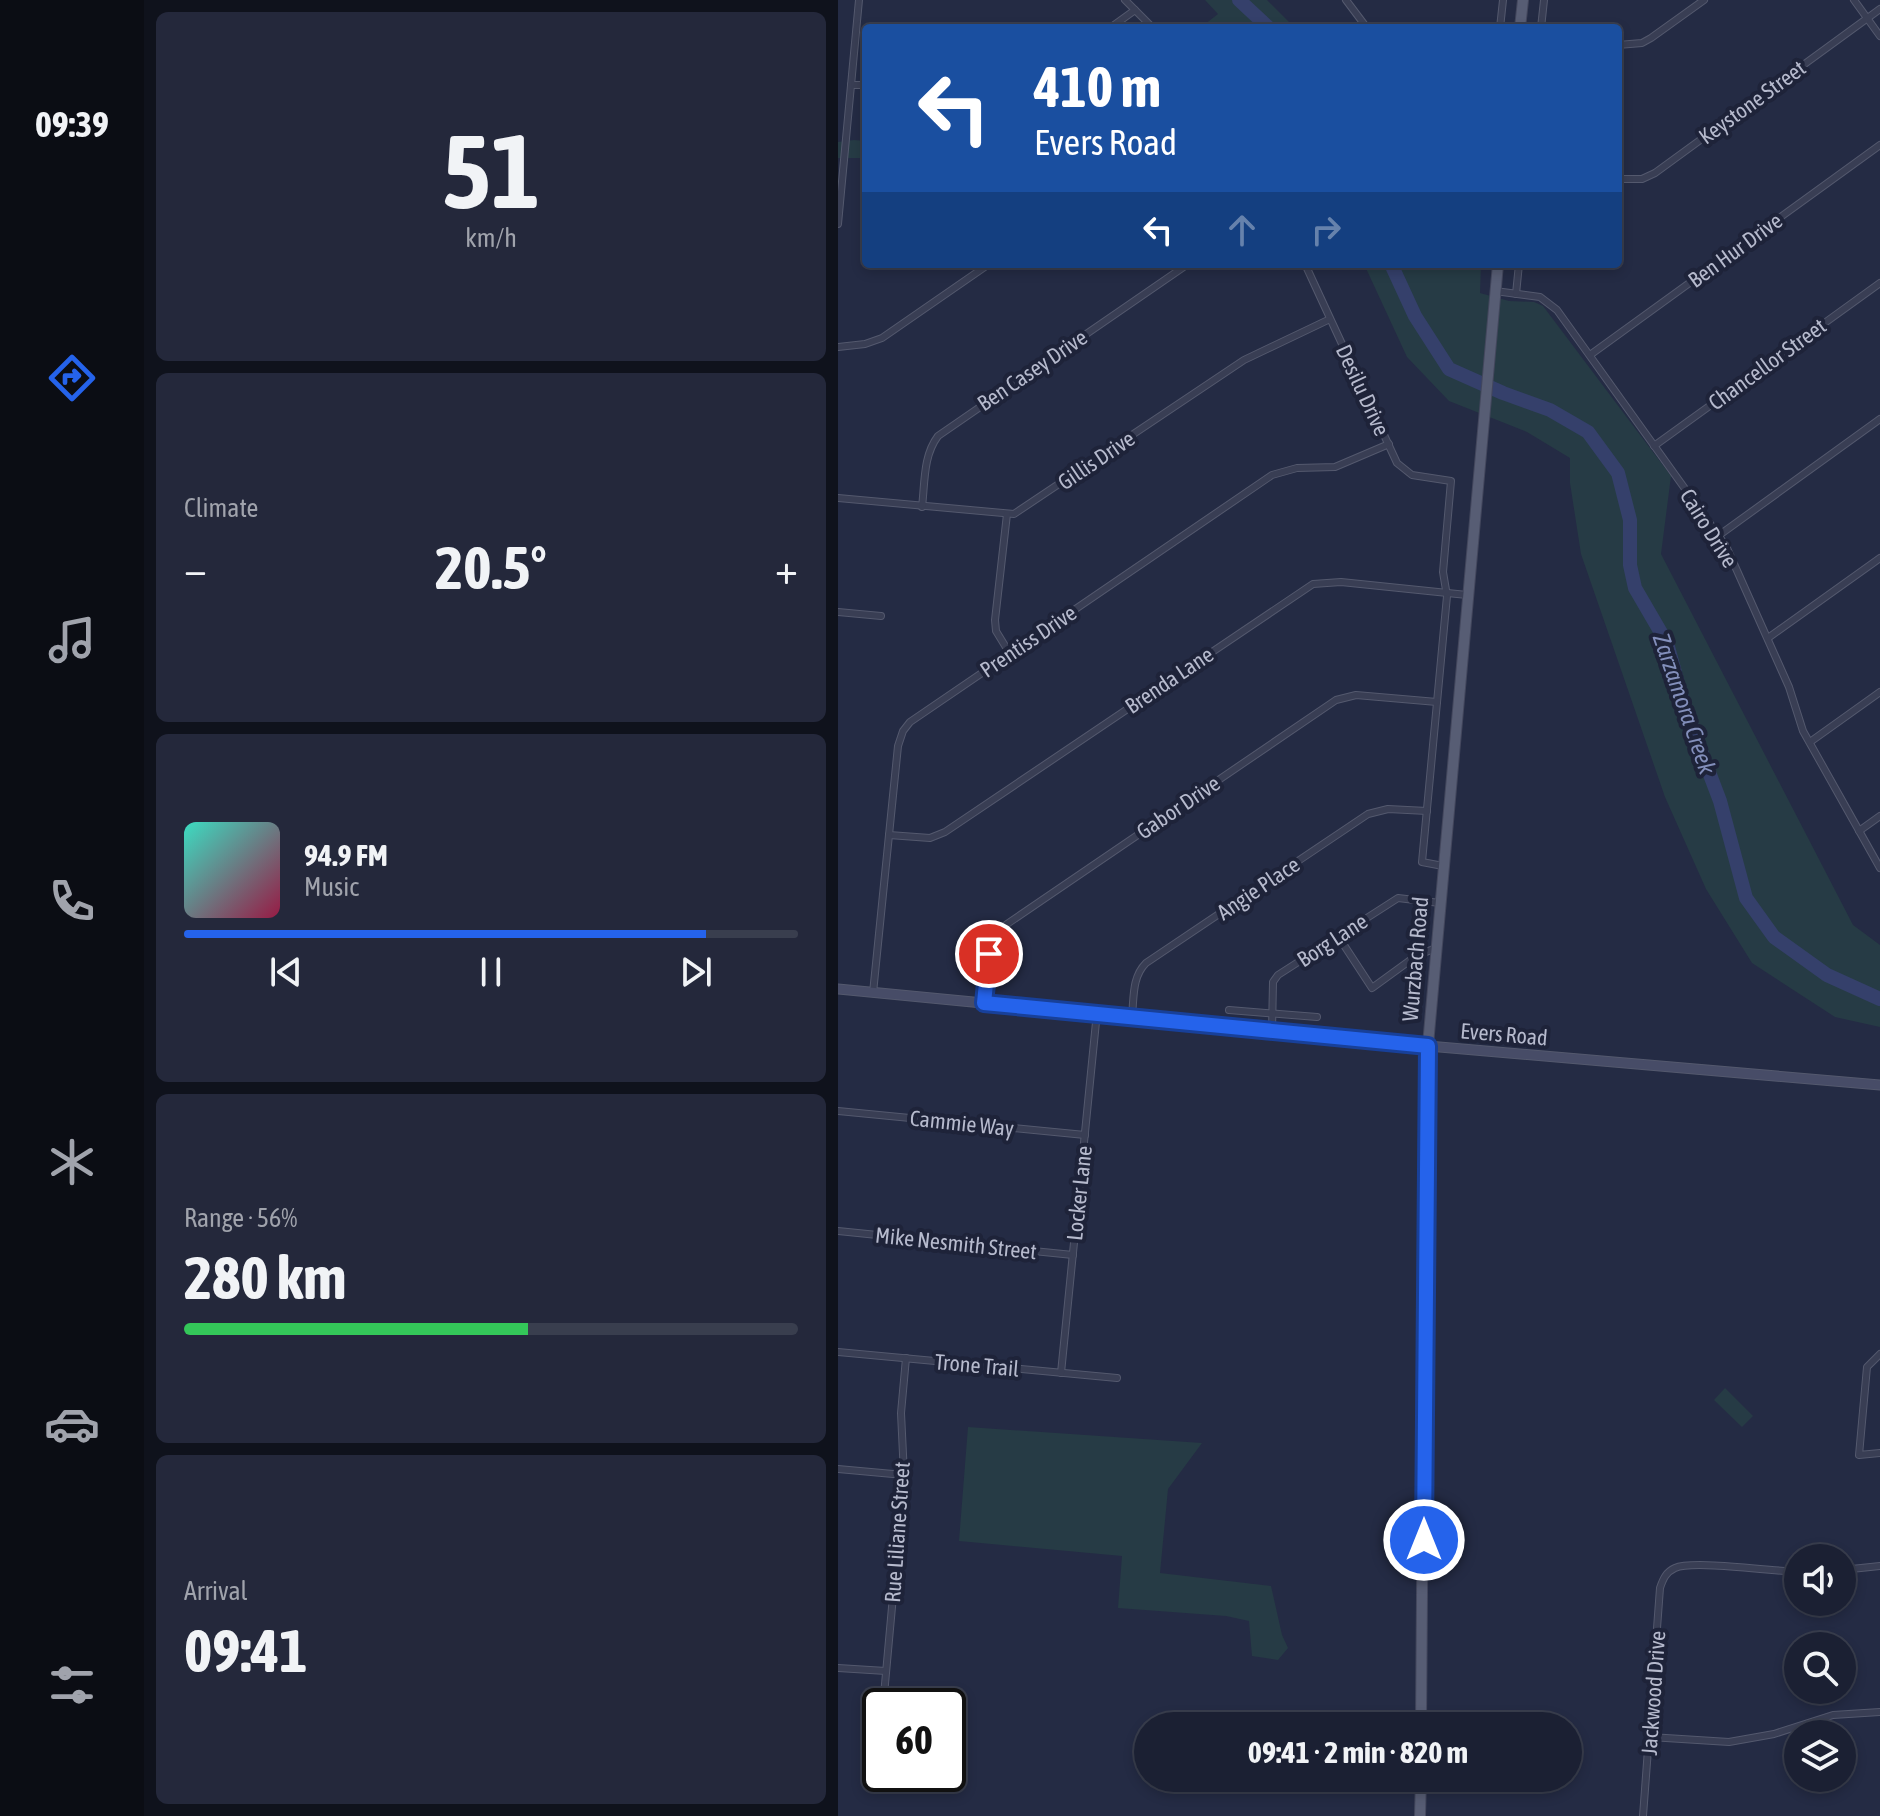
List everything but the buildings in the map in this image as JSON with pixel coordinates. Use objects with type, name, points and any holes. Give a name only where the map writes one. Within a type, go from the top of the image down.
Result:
[{"type":"main road","points":[[1520,24],[1523,0]]},
{"type":"main road","name":"Wurzbach Road","points":[[1421,1712],[1428,1046],[1498,268]]},
{"type":"main road","name":"Evers Road","points":[[838,989],[1428,1046],[1880,1085]]},
{"type":"main road","points":[[1420,1816],[1421,1792]]},
{"type":"street","points":[[838,224],[859,0]]},
{"type":"street","points":[[1125,0],[1149,24]]},
{"type":"street","points":[[1346,0],[1364,24]]},
{"type":"street","points":[[1500,24],[1503,0]]},
{"type":"street","points":[[1541,24],[1544,0]]},
{"type":"street","points":[[1622,45],[1642,43],[1704,0]]},
{"type":"street","points":[[1854,0],[1880,36]]},
{"type":"street","name":"Keystone Street","points":[[1622,179],[1642,179],[1655,173],[1880,9]]},
{"type":"street","points":[[1116,24],[1135,10]]},
{"type":"street","points":[[851,85],[862,85]]},
{"type":"street","name":"Ben Hur Drive","points":[[1590,355],[1880,145]]},
{"type":"street","points":[[838,347],[865,344],[882,338],[981,268]]},
{"type":"street","name":"Ben Casey Drive","points":[[922,507],[927,457],[930,446],[941,433],[1182,268]]},
{"type":"street","name":"Desilu Drive","points":[[1307,268],[1397,463],[1412,475],[1451,481]]},
{"type":"street","points":[[1516,294],[1519,268]]},
{"type":"street","name":"Chancellor Street","points":[[1654,446],[1880,283]]},
{"type":"street","name":"Cairo Drive","points":[[1495,291],[1540,297],[1548,302],[1590,355],[1718,536],[1768,638],[1792,694],[1798,719],[1880,868]]},
{"type":"street","name":"Gillis Drive","points":[[1007,514],[1024,509],[1244,360],[1330,319]]},
{"type":"street","points":[[1718,536],[1880,419]]},
{"type":"street","name":"Prentiss Drive","points":[[873,993],[898,746],[910,722],[1272,475],[1297,468],[1326,468],[1344,464],[1389,444]]},
{"type":"street","name":"Wurzbach Road","points":[[1443,866],[1422,862],[1446,593],[1443,572],[1451,481]]},
{"type":"street","points":[[838,498],[1007,514],[995,620],[996,631],[1010,654]]},
{"type":"street","points":[[1768,638],[1880,558]]},
{"type":"street","name":"Brenda Lane","points":[[889,835],[930,838],[945,832],[1313,584],[1341,582],[1467,595]]},
{"type":"street","points":[[838,612],[881,616]]},
{"type":"street","points":[[1810,742],[1880,692]]},
{"type":"street","name":"Gabor Drive","points":[[984,1003],[991,944],[1007,924],[1336,700],[1356,695],[1437,702]]},
{"type":"street","name":"Angie Place","points":[[1132,1016],[1135,982],[1146,963],[1368,814],[1388,809],[1427,811]]},
{"type":"street","points":[[1859,831],[1880,816]]},
{"type":"street","name":"Borg Lane","points":[[1272,1030],[1273,982],[1278,975],[1398,898],[1440,903]]},
{"type":"street","points":[[1338,936],[1372,988],[1416,956],[1436,948]]},
{"type":"street","points":[[1229,1010],[1317,1017]]},
{"type":"street","name":"Locker Lane","points":[[1061,1373],[1097,1012]]},
{"type":"street","name":"Cammie Way","points":[[838,1111],[1085,1135]]},
{"type":"street","name":"Mike Nesmith Street","points":[[838,1231],[1073,1255]]},
{"type":"street","name":"Trone Trail","points":[[838,1352],[1117,1378]]},
{"type":"street","points":[[1880,1354],[1867,1367],[1859,1455],[1880,1453]]},
{"type":"street","name":"Rue Liliane Street","points":[[885,1688],[904,1475],[901,1413],[906,1358]]},
{"type":"street","points":[[838,1469],[904,1475]]},
{"type":"street","name":"Jackwood Drive","points":[[1643,1816],[1660,1588],[1669,1572],[1680,1566],[1694,1565],[1784,1571]]},
{"type":"street","points":[[1856,1569],[1880,1566]]},
{"type":"street","points":[[838,1668],[886,1671]]},
{"type":"street","points":[[1650,1737],[1729,1742],[1774,1734],[1833,1715],[1880,1712]]},
{"type":"shaded area","points":[[1205,0],[1267,0],[1291,24],[1205,24],[1218,14]]},
{"type":"shaded area","points":[[862,141],[862,158],[838,158],[838,142]]},
{"type":"shaded area","points":[[1366,268],[1481,268],[1480,293],[1543,306],[1671,476],[1661,554],[1853,925],[1880,945],[1880,1027],[1835,1017],[1752,963],[1706,889],[1665,797],[1581,554],[1570,483],[1570,458],[1527,432],[1449,401],[1407,357]]},
{"type":"shaded area","points":[[1725,1388],[1753,1416],[1742,1427],[1714,1400]]},
{"type":"shaded area","points":[[968,1427],[1202,1443],[1168,1489],[1160,1573],[1271,1586],[1288,1648],[1278,1660],[1252,1656],[1249,1621],[1226,1616],[1118,1608],[1122,1556],[959,1541]]},
{"type":"waterway","name":"Zarzamora Creek","points":[[1239,0],[1265,24]]},
{"type":"waterway","name":"Zarzamora Creek","points":[[1393,268],[1415,316],[1449,369],[1550,410],[1588,432],[1618,473],[1630,520],[1630,565],[1635,588],[1667,643],[1685,709],[1720,801],[1746,898],[1774,937],[1827,975],[1880,999]]},
{"type":"route","points":[[989,954],[984,1003],[1428,1046],[1424,1540]]}]
